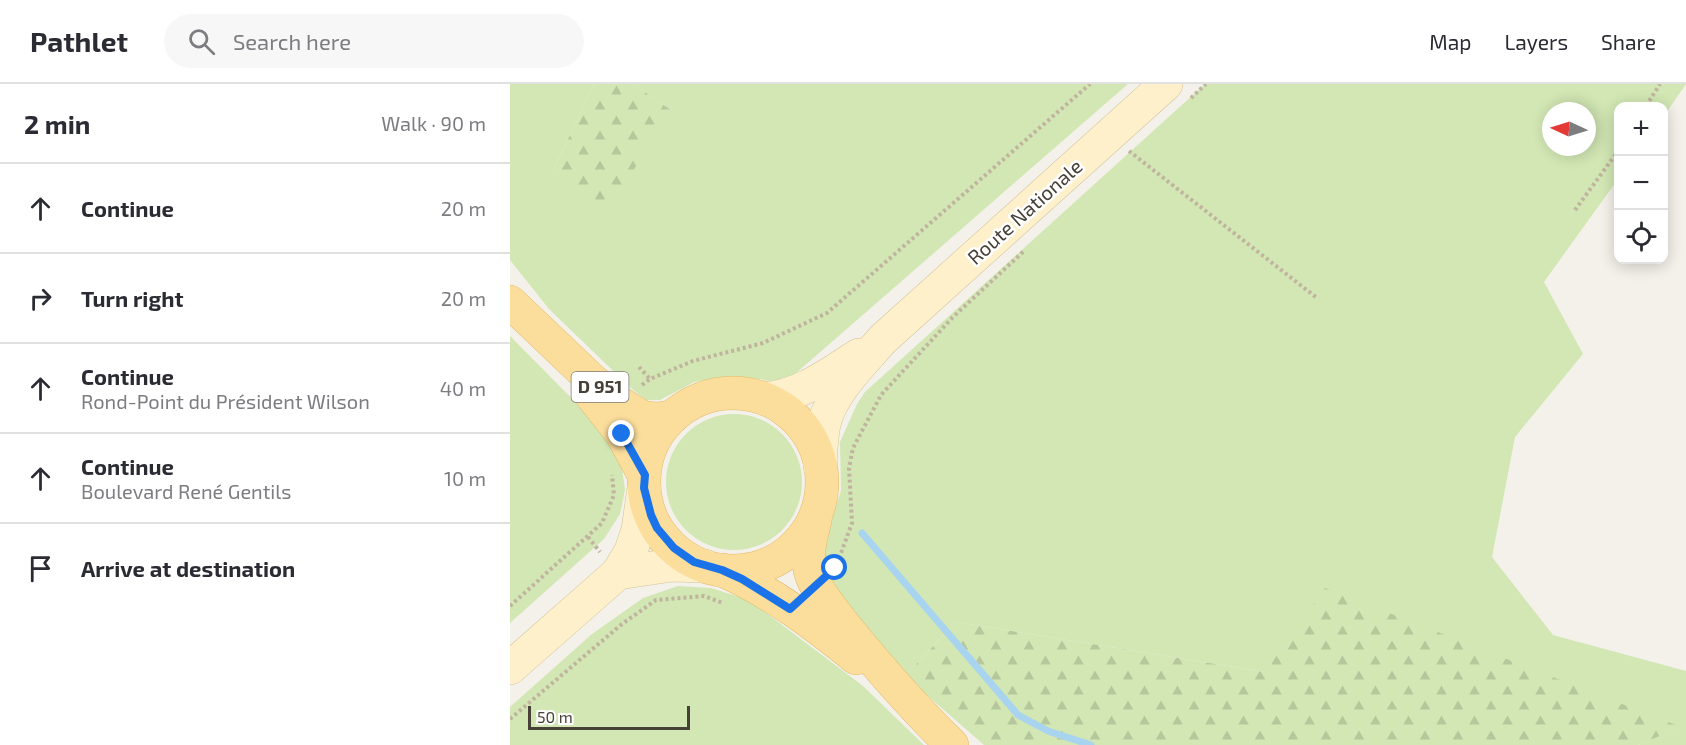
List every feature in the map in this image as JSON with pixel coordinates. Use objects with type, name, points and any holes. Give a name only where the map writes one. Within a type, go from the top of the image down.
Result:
[{"type":"main road","name":"Route Nationale","points":[[766,399],[800,392],[883,339],[1125,148],[1178,92]]},
{"type":"main road","name":"D 951","points":[[510,302],[593,381],[621,404],[642,417],[656,419],[672,417]]},
{"type":"main road","name":"D 951","points":[[540,332],[622,434],[644,481]]},
{"type":"main road","name":"Route Nationale","points":[[820,466],[824,422],[849,377],[883,339]]},
{"type":"main road","points":[[510,668],[609,562],[630,551],[638,530],[644,481],[653,443],[672,417],[692,402],[716,394],[742,393],[766,399],[793,416],[805,429],[820,466],[821,489],[808,548],[810,570],[815,584],[855,638],[906,699],[952,745]]},
{"type":"main road","points":[[644,481],[651,515],[657,528],[674,548],[689,559],[757,587],[852,655],[906,699]]},
{"type":"main road","points":[[609,562],[739,570],[756,568],[772,562],[799,541],[816,512]]},
{"type":"path","points":[[621,404],[650,379],[693,361],[764,343],[827,313],[1090,84]]},
{"type":"path","points":[[1178,92],[1206,84]]},
{"type":"path","points":[[1649,102],[1660,84]]},
{"type":"path","points":[[1125,148],[1317,298]]},
{"type":"path","points":[[1575,210],[1614,156]]},
{"type":"path","points":[[815,584],[835,568],[845,544],[852,522],[849,468],[853,448],[881,395],[952,318],[1029,247]]},
{"type":"path","points":[[639,367],[650,379]]},
{"type":"path","points":[[510,606],[602,523],[614,495],[612,465]]},
{"type":"path","points":[[588,537],[609,562]]},
{"type":"path","points":[[510,720],[622,624],[656,600],[704,596],[731,605]]},
{"type":"green space","points":[[510,84],[594,84],[553,171],[671,110],[633,84],[1128,84],[795,374],[777,383],[761,379],[728,377],[694,382],[660,400],[647,400],[634,391],[549,309],[510,260]]},
{"type":"green space","points":[[594,84],[633,84],[671,110],[605,216],[553,171]]},
{"type":"green space","points":[[1205,84],[1686,84],[1668,110],[1668,102],[1614,102],[1614,185],[1544,282],[1583,354],[1515,437],[1492,557],[1553,635],[1686,671],[1686,745],[1638,745],[1680,727],[1265,672],[956,622],[905,676],[828,588],[819,553],[841,491],[840,442],[865,392]]},
{"type":"green space","points":[[510,336],[608,435],[621,461],[625,490],[620,514],[604,539],[510,623]]},
{"type":"green space","points":[[734,414],[760,419],[782,434],[797,456],[802,482],[797,508],[782,530],[760,545],[734,550],[708,545],[686,530],[671,508],[666,482],[671,456],[686,434],[708,419]]},
{"type":"green space","points":[[678,586],[711,588],[749,600],[863,686],[924,745],[510,745],[510,707],[592,634],[643,598]]},
{"type":"green space","points":[[1325,588],[1681,727],[1638,745],[984,745],[905,676],[956,622],[1265,672]]},
{"type":"waterway","points":[[862,533],[1018,715],[1048,731],[1091,745]]},
{"type":"route","points":[[622,434],[645,475],[646,502],[657,528],[674,548],[694,562],[722,570],[742,579],[790,609],[835,568]]}]
